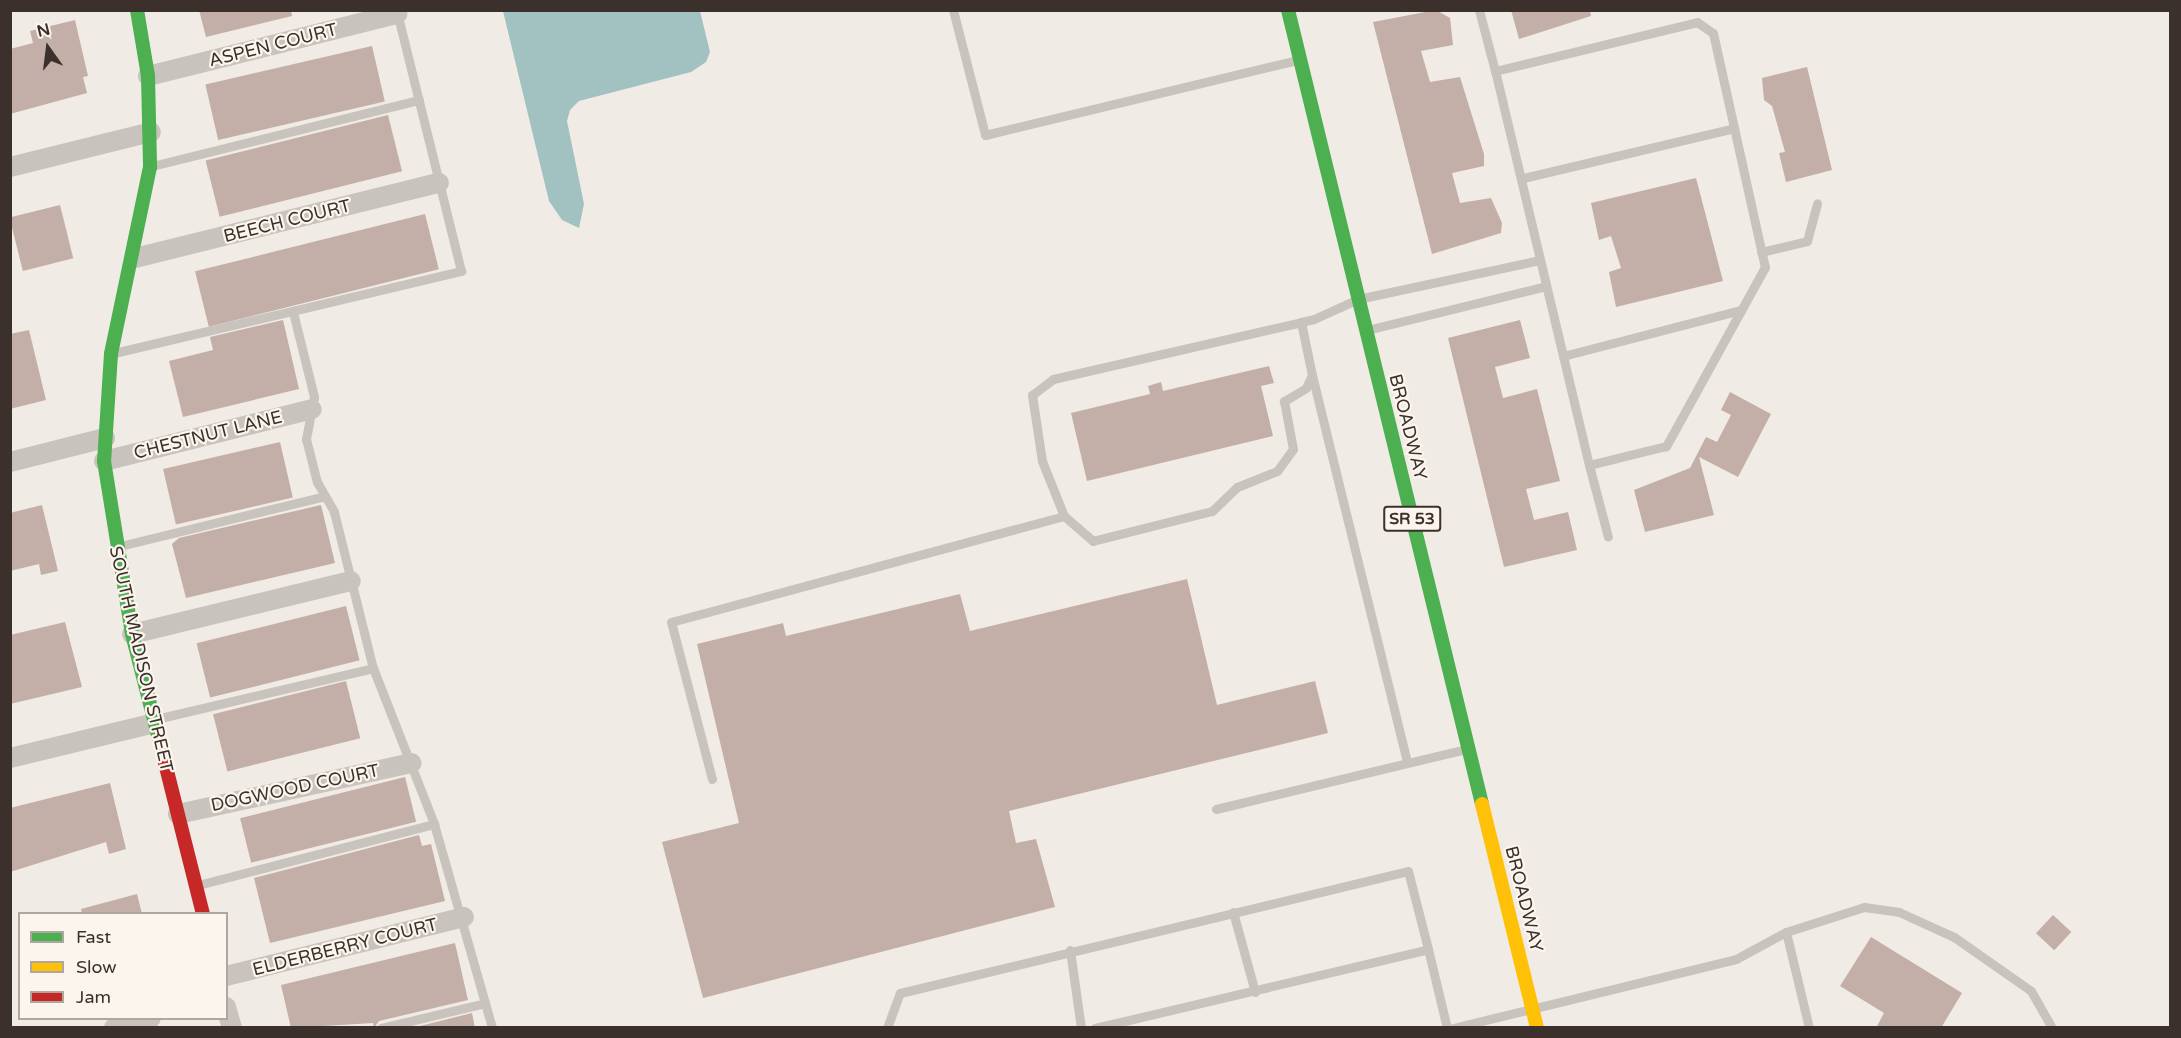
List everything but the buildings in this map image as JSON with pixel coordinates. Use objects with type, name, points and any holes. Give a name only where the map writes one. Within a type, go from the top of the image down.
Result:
[{"type":"main road","name":"SOUTH MADISON STREET","points":[[137,10],[148,76],[150,167],[135,258],[111,354],[104,461],[114,547],[132,634],[203,912]]},
{"type":"main road","name":"BROADWAY","points":[[1288,10],[1536,1028]]},
{"type":"street","name":"ASPEN COURT","points":[[148,76],[397,12]]},
{"type":"street","points":[[10,167],[151,132]]},
{"type":"street","name":"BEECH COURT","points":[[135,258],[439,183]]},
{"type":"street","name":"CHESTNUT LANE","points":[[104,461],[312,409]]},
{"type":"street","points":[[10,462],[105,438]]},
{"type":"street","points":[[132,634],[351,582]]},
{"type":"street","points":[[10,758],[154,721]]},
{"type":"street","name":"DOGWOOD COURT","points":[[178,814],[412,763]]},
{"type":"street","name":"ELDERBERRY COURT","points":[[228,976],[464,917]]},
{"type":"street","points":[[114,1028],[144,1020]]},
{"type":"lane","points":[[953,10],[985,135],[1299,60]]},
{"type":"lane","points":[[1479,10],[1522,178],[1546,286],[1608,537]]},
{"type":"lane","points":[[111,354],[461,271],[397,12]]},
{"type":"lane","points":[[1495,71],[1697,22],[1713,33],[1765,267],[1666,446],[1589,465]]},
{"type":"lane","points":[[150,167],[419,100]]},
{"type":"lane","points":[[1522,178],[1734,128]]},
{"type":"lane","points":[[1761,252],[1807,241],[1817,203]]},
{"type":"lane","points":[[1312,375],[1306,388],[1284,401],[1293,449],[1277,471],[1237,487],[1212,511],[1094,541],[1064,516],[1042,461],[1032,395],[1053,379],[1301,322],[1358,299],[1540,260]]},
{"type":"lane","points":[[1365,330],[1546,286]]},
{"type":"lane","points":[[1563,356],[1741,310]]},
{"type":"lane","points":[[292,312],[314,397],[306,439],[325,496],[334,512],[373,668],[412,763],[464,917],[492,1028]]},
{"type":"lane","points":[[1301,322],[1407,763]]},
{"type":"lane","points":[[114,547],[325,496]]},
{"type":"lane","points":[[712,779],[671,622],[1064,516]]},
{"type":"lane","points":[[154,721],[373,668]]},
{"type":"lane","points":[[1216,809],[1468,749]]},
{"type":"lane","points":[[196,885],[434,824]]},
{"type":"lane","points":[[887,1028],[900,993],[1070,950],[1408,871],[1447,1028]]},
{"type":"lane","points":[[1454,1028],[1532,1007],[1736,959],[1786,932],[1864,907],[1899,912],[1954,937],[2031,992],[2052,1028]]},
{"type":"lane","points":[[1233,912],[1256,992]]},
{"type":"lane","points":[[1786,932],[1809,1028]]},
{"type":"lane","points":[[1095,1028],[1256,992],[1428,949]]},
{"type":"lane","points":[[1070,950],[1081,1028]]},
{"type":"lane","points":[[381,1028],[486,1003]]},
{"type":"water","points":[[503,11],[700,11],[710,52],[706,62],[691,72],[579,101],[570,110],[567,121],[584,204],[579,228],[562,220],[549,201]]},
{"type":"traffic: fast","points":[[137,10],[148,76],[150,167],[111,354],[104,461],[132,634],[161,747]]},
{"type":"traffic: fast","points":[[1288,10],[1482,804]]},
{"type":"traffic: slow","points":[[1482,804],[1537,1028]]},
{"type":"traffic: jam","points":[[161,747],[202,912]]}]
